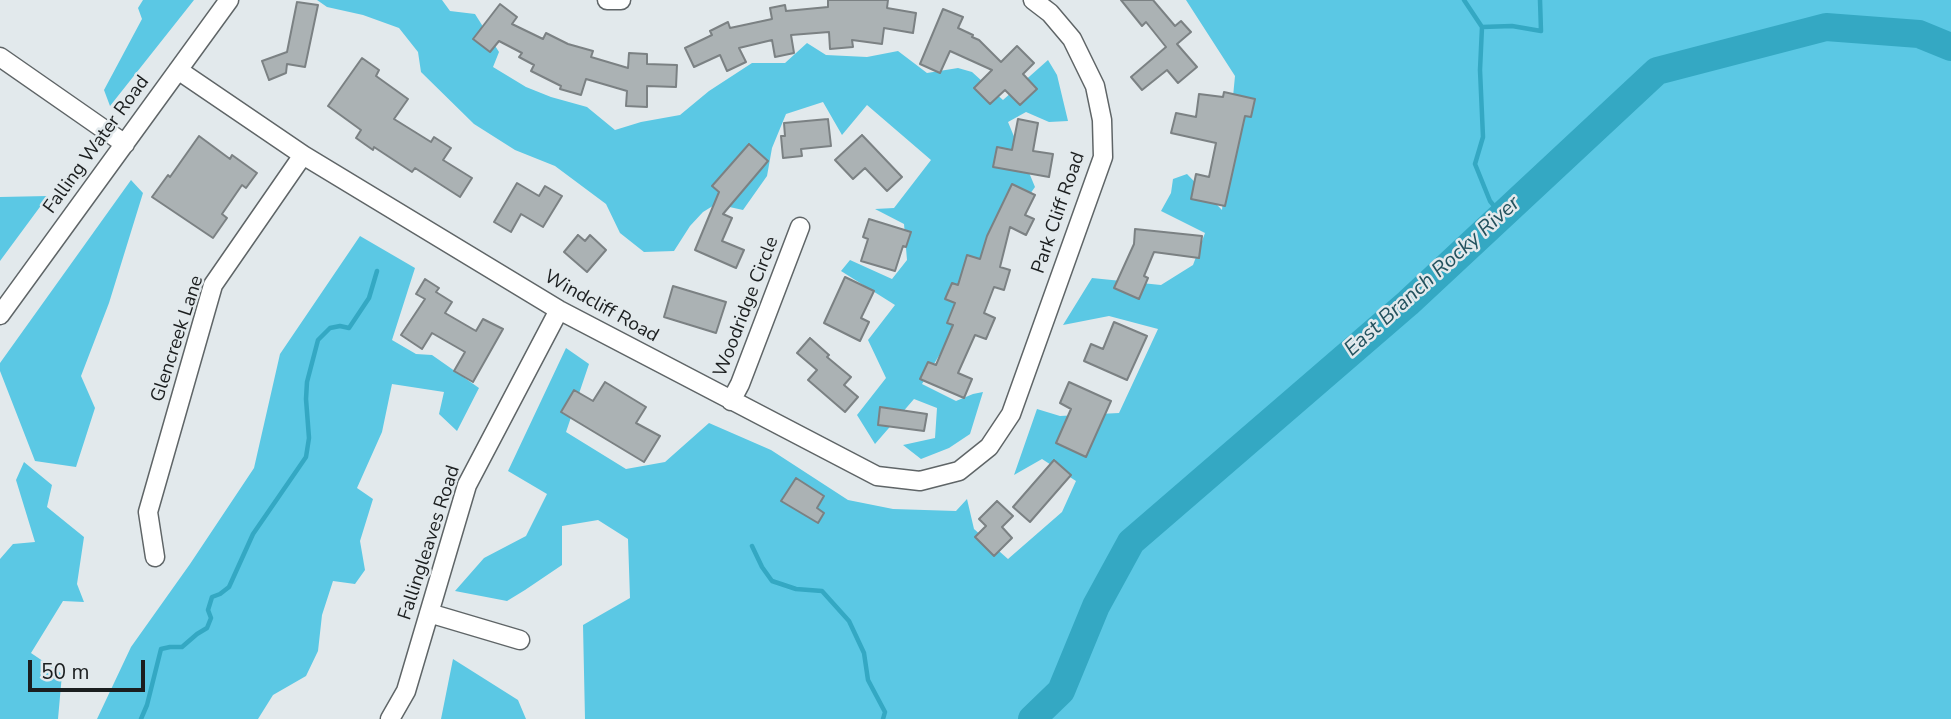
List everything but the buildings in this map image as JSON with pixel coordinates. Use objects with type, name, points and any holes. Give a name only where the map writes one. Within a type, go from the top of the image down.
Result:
[{"type":"street","name":"Falling Water Road","points":[[0,315],[229,0]]},
{"type":"street","points":[[607,0],[621,0]]},
{"type":"street","name":"Park Cliff Road","points":[[1011,414],[1103,157],[1102,120],[1095,86],[1072,39],[1051,13],[1032,0]]},
{"type":"street","points":[[0,57],[125,144]]},
{"type":"street","name":"Windcliff Road","points":[[178,70],[303,155],[559,310],[877,476],[920,481],[959,471],[989,447],[1011,414]]},
{"type":"street","name":"Glencreek Lane","points":[[155,557],[148,512],[213,285],[303,155]]},
{"type":"street","name":"Woodridge Circle","points":[[731,401],[800,227]]},
{"type":"street","name":"Fallingleaves Road","points":[[390,719],[406,691],[467,485],[559,310]]},
{"type":"street","points":[[429,613],[520,640]]},
{"type":"shaded area","points":[[143,0],[194,0],[110,106],[104,90],[142,19],[138,8]]},
{"type":"shaded area","points":[[317,0],[442,0],[450,11],[475,14],[499,52],[493,67],[526,87],[587,107],[615,130],[680,115],[709,91],[752,63],[785,63],[807,43],[826,55],[867,57],[898,51],[927,73],[958,68],[972,72],[1003,100],[1048,60],[1057,75],[1068,121],[1049,122],[1026,112],[1008,122],[1035,187],[1003,232],[952,334],[922,384],[956,401],[983,392],[970,434],[949,448],[921,459],[903,445],[935,438],[937,408],[914,399],[875,444],[857,415],[886,378],[868,340],[895,305],[841,271],[850,260],[892,279],[907,260],[904,224],[875,209],[894,208],[931,160],[867,105],[842,135],[823,102],[786,114],[772,148],[767,176],[743,210],[716,204],[703,212],[690,226],[674,251],[644,252],[620,233],[606,204],[555,166],[515,150],[474,124],[421,72],[418,52],[399,28],[363,15],[327,7]]},
{"type":"shaded area","points":[[1186,0],[1951,0],[1951,719],[585,719],[583,625],[630,598],[628,539],[598,520],[562,526],[562,565],[507,601],[455,591],[484,558],[526,536],[547,494],[508,471],[566,348],[589,364],[566,432],[626,469],[665,462],[709,423],[771,450],[848,500],[893,509],[956,511],[967,499],[974,529],[1008,559],[1062,512],[1076,481],[1042,459],[1014,475],[1037,409],[1060,416],[1119,413],[1158,329],[1109,316],[1063,325],[1092,278],[1161,285],[1193,265],[1205,233],[1161,211],[1171,193],[1173,179],[1187,174],[1222,210],[1235,76]]},
{"type":"shaded area","points":[[131,180],[143,193],[109,303],[81,376],[95,408],[76,467],[35,461],[0,371],[0,363]]},
{"type":"shaded area","points":[[48,196],[0,261],[0,197]]},
{"type":"shaded area","points":[[360,236],[415,268],[392,340],[416,354],[432,355],[479,388],[457,431],[439,414],[444,392],[392,384],[382,432],[357,488],[373,499],[360,541],[365,570],[355,584],[333,581],[322,615],[318,651],[306,676],[273,695],[258,719],[97,719],[131,647],[254,468],[280,354]]},
{"type":"shaded area","points":[[24,462],[52,485],[47,507],[84,537],[77,584],[84,602],[63,601],[31,653],[62,674],[58,719],[0,719],[0,559],[13,544],[35,542],[16,480]]},
{"type":"shaded area","points":[[453,659],[518,700],[526,719],[441,719]]},
{"type":"waterway","points":[[1464,0],[1482,27]]},
{"type":"waterway","points":[[1502,216],[1490,201],[1475,164],[1483,137],[1480,70],[1482,27],[1512,26],[1541,31],[1540,0]]},
{"type":"waterway","name":"East Branch Rocky River","points":[[1032,719],[1061,691],[1096,606],[1131,542],[1408,303],[1657,71],[1826,27],[1919,34],[1951,47]]},
{"type":"waterway","points":[[141,719],[161,649],[182,647],[207,628],[211,618],[208,610],[212,597],[229,587],[253,534],[306,457],[309,438],[307,382],[318,340],[330,328],[349,328],[369,298],[377,271]]},
{"type":"waterway","points":[[752,546],[772,581],[796,589],[822,591],[849,621],[864,653],[868,680],[885,712],[883,719]]}]
